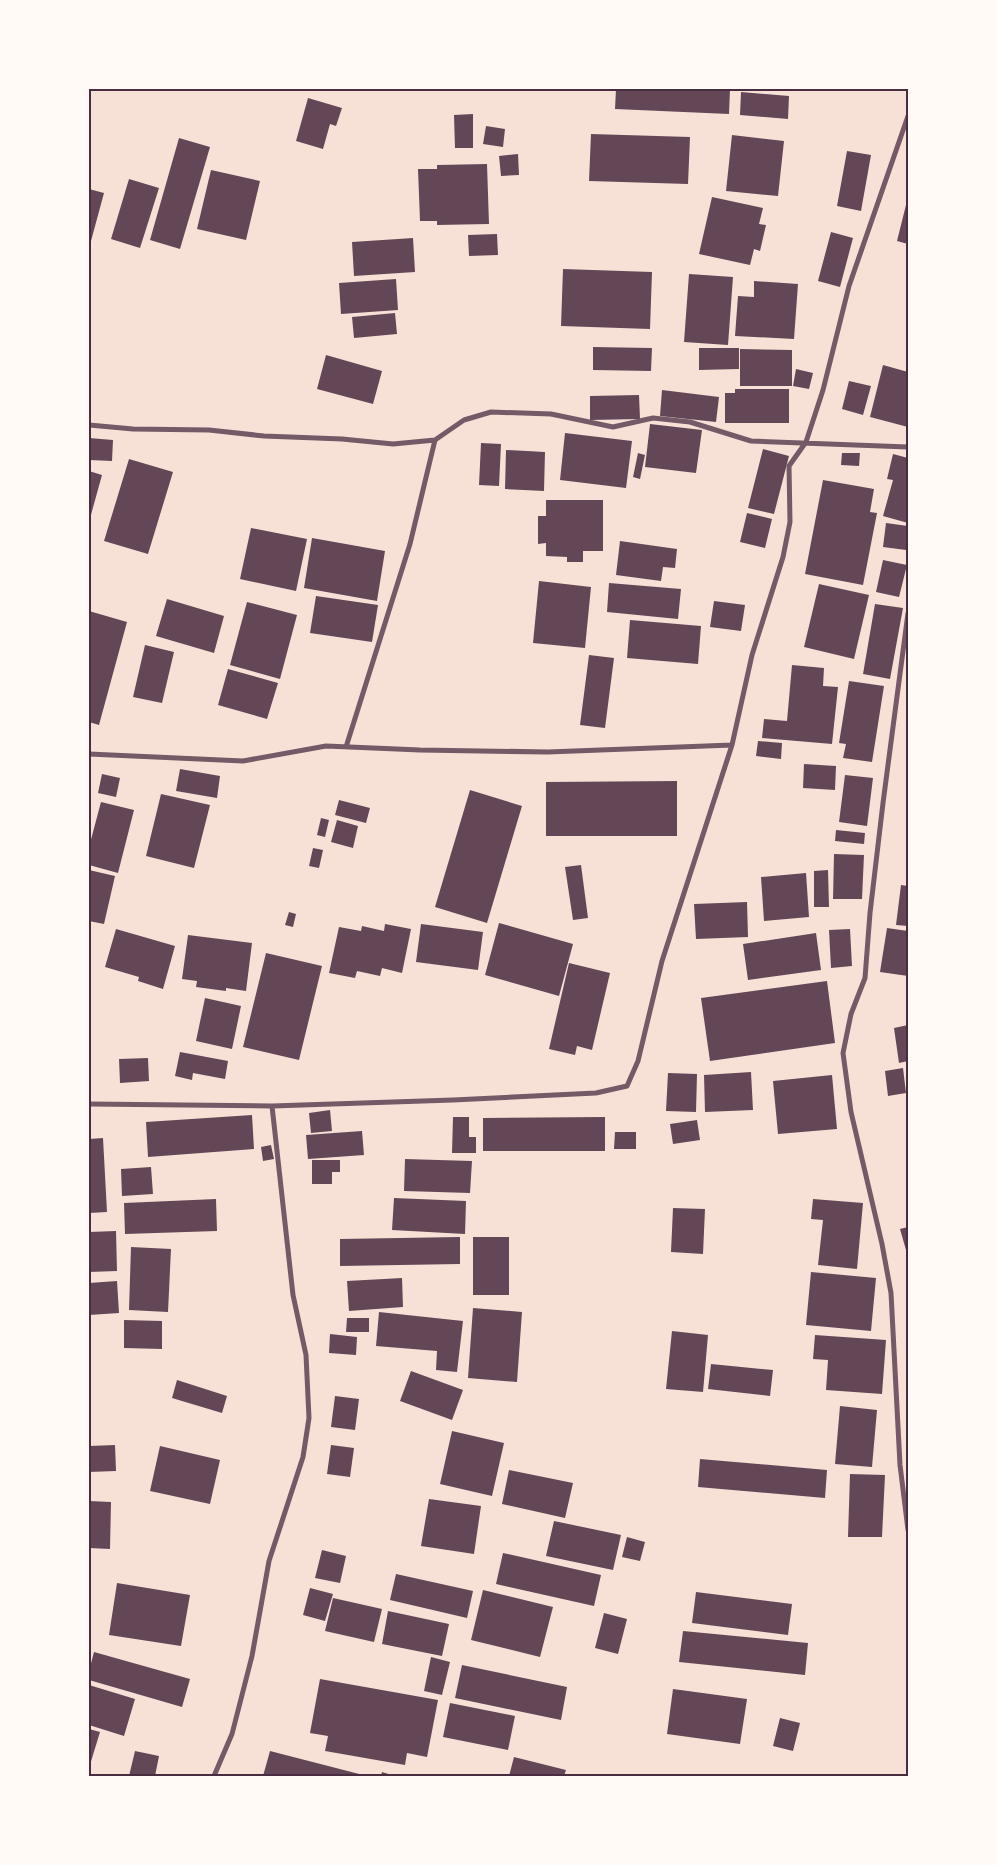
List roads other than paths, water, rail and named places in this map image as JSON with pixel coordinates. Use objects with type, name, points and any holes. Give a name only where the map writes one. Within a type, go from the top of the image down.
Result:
[{"type":"street","points":[[89,1104],[272,1106],[596,1093],[627,1086],[638,1061],[662,961],[732,746],[752,655],[783,557],[790,522],[789,466],[806,442],[823,390],[849,286],[908,116]]},
{"type":"street","points":[[89,425],[133,429],[209,430],[264,436],[342,439],[393,444],[435,440],[464,420],[491,412],[551,414],[614,427],[653,418],[690,422],[752,441],[908,447]]},
{"type":"street","points":[[346,747],[410,544],[435,440]]},
{"type":"street","points":[[908,613],[870,913],[865,978],[851,1014],[843,1053],[851,1112],[882,1244],[891,1293],[900,1465],[908,1530]]},
{"type":"street","points":[[89,754],[243,761],[326,746],[548,752],[732,746]]},
{"type":"street","points":[[214,1776],[232,1734],[252,1656],[269,1561],[303,1457],[309,1418],[306,1355],[293,1295],[272,1106]]}]
